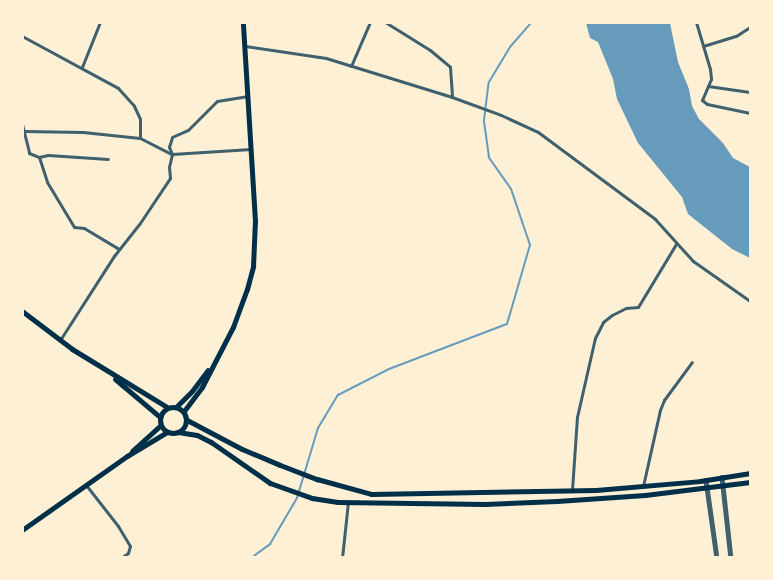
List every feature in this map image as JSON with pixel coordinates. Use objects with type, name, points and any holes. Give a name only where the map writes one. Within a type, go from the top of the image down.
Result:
[{"type":"main road","points":[[184,411],[202,387],[233,327],[248,289],[253,266],[256,220],[243,22]]},
{"type":"main road","points":[[22,311],[59,340],[109,374],[167,407],[177,406],[192,391],[213,363]]},
{"type":"main road","points":[[109,374],[160,417]]},
{"type":"main road","points":[[177,406],[184,411],[187,420],[184,428],[178,432]]},
{"type":"main road","points":[[167,407],[160,417],[161,425],[167,432]]},
{"type":"main road","points":[[187,420],[242,449],[280,465],[317,479],[371,494],[572,491],[643,487],[750,473]]},
{"type":"main road","points":[[127,456],[161,425]]},
{"type":"main road","points":[[22,530],[127,456],[167,432],[197,435],[212,442],[270,482],[312,498],[348,502],[485,504],[645,496],[750,482]]},
{"type":"street","points":[[82,67],[100,22]]},
{"type":"street","points":[[351,66],[370,22]]},
{"type":"street","points":[[385,22],[430,50],[450,68],[452,98]]},
{"type":"street","points":[[696,22],[710,69],[708,86],[702,100],[707,104],[750,114]]},
{"type":"street","points":[[704,46],[736,36],[750,27]]},
{"type":"street","points":[[22,36],[118,88],[126,96],[140,119],[140,138]]},
{"type":"street","points":[[244,46],[304,54],[351,66],[463,101],[502,115],[538,132],[655,219],[676,244],[710,275],[750,301]]},
{"type":"street","points":[[708,86],[750,92]]},
{"type":"street","points":[[59,340],[119,248],[140,223],[170,178],[172,154],[169,147],[172,137],[188,130],[217,101],[248,96]]},
{"type":"street","points":[[22,124],[29,152],[39,158],[47,182],[74,227],[84,228],[119,248]]},
{"type":"street","points":[[24,131],[83,132],[140,138],[172,154],[251,149]]},
{"type":"street","points":[[39,158],[48,155],[108,159]]},
{"type":"street","points":[[572,491],[577,417],[595,338],[603,322],[608,318],[626,308],[638,307],[676,244]]},
{"type":"street","points":[[643,487],[660,410],[664,400],[692,362]]},
{"type":"street","points":[[722,477],[731,558]]},
{"type":"street","points":[[706,480],[717,558]]},
{"type":"street","points":[[86,485],[118,526],[130,546],[128,553],[121,558]]},
{"type":"street","points":[[342,558],[348,502]]},
{"type":"water","points":[[586,23],[670,23],[678,62],[689,89],[692,106],[699,119],[723,143],[733,158],[750,167],[750,258],[732,249],[688,214],[682,197],[638,143],[617,99],[613,79],[598,42],[590,38]]},
{"type":"waterway","points":[[251,558],[270,544],[297,498],[318,428],[338,395],[389,369],[507,324],[530,245],[511,189],[489,157],[484,120],[489,82],[510,47],[532,22]]}]
